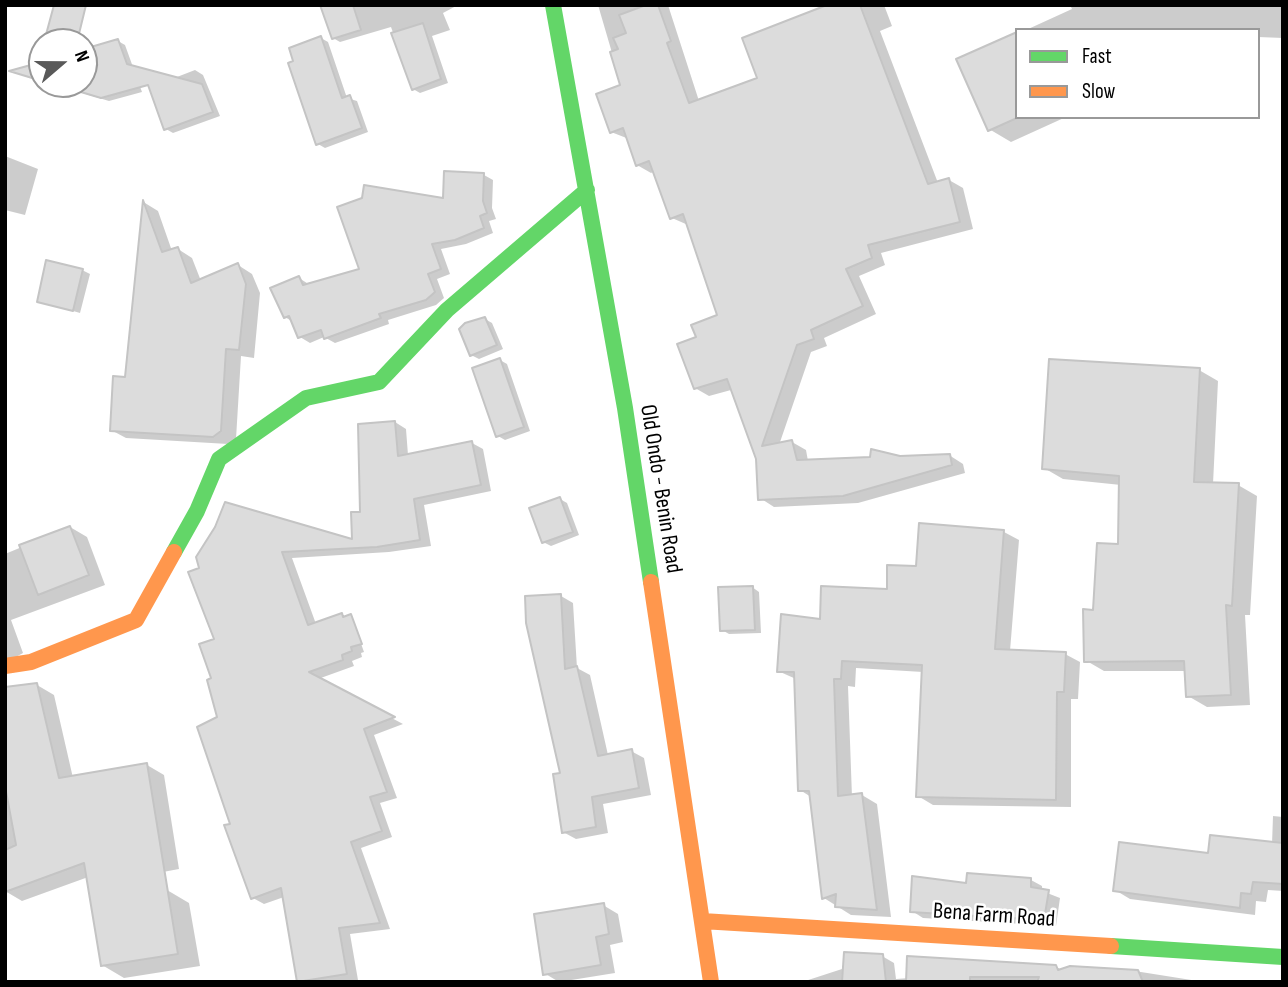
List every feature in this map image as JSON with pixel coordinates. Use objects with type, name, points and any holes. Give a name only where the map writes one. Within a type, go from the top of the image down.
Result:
[{"type":"street","name":"Old Ondo - Benin Road","points":[[553,5],[625,408],[711,982]]},
{"type":"street","points":[[5,666],[31,662],[136,620],[197,510],[219,459],[306,398],[379,382],[447,310],[503,265],[587,190]]},
{"type":"street","name":"Bena Farm Road","points":[[702,921],[1283,957]]},
{"type":"building","points":[[54,5],[86,5],[80,28],[48,28]]},
{"type":"building","points":[[320,5],[353,5],[361,30],[332,39]]},
{"type":"building","points":[[646,5],[658,5],[671,41],[667,43],[689,103],[757,78],[742,38],[827,5],[860,5],[928,184],[949,178],[960,222],[868,245],[872,258],[846,269],[863,306],[811,330],[814,339],[797,345],[762,446],[792,440],[797,460],[870,457],[871,449],[900,456],[950,454],[952,465],[843,496],[758,500],[756,459],[727,379],[694,389],[677,344],[696,337],[691,325],[717,315],[683,214],[670,219],[649,161],[636,166],[623,128],[610,133],[596,94],[620,85],[610,52],[618,49],[613,38],[626,33],[619,15]]},
{"type":"building","points":[[423,23],[441,79],[412,90],[391,33]]},
{"type":"building","points":[[1015,33],[1015,119],[988,131],[956,59]]},
{"type":"building","points":[[321,36],[342,98],[350,95],[362,128],[316,145],[288,63],[293,61],[289,48]]},
{"type":"building","points":[[118,39],[127,64],[202,84],[213,112],[164,130],[148,85],[98,97],[98,45]]},
{"type":"building","points":[[28,66],[28,77],[9,71]]},
{"type":"building","points":[[444,171],[484,173],[483,201],[487,213],[480,216],[484,228],[455,240],[432,244],[441,269],[428,274],[435,292],[426,300],[379,314],[381,318],[324,339],[321,330],[298,338],[289,316],[284,318],[270,288],[299,276],[303,285],[359,269],[337,207],[362,198],[364,185],[443,198]]},
{"type":"building","points":[[143,200],[162,252],[178,247],[191,283],[238,263],[246,284],[239,350],[226,349],[221,431],[213,437],[110,431],[113,376],[125,377]]},
{"type":"building","points":[[46,260],[83,269],[73,311],[37,302]]},
{"type":"building","points":[[485,317],[497,345],[470,356],[459,329],[465,323]]},
{"type":"building","points":[[500,358],[524,427],[496,437],[472,368]]},
{"type":"building","points":[[1049,359],[1200,368],[1194,482],[1239,483],[1232,606],[1226,605],[1231,695],[1186,697],[1184,661],[1084,662],[1083,609],[1093,610],[1097,543],[1118,544],[1119,476],[1042,469]]},
{"type":"building","points":[[395,421],[398,456],[472,441],[481,485],[414,499],[420,540],[377,547],[282,552],[308,625],[342,613],[343,617],[351,614],[362,644],[351,647],[352,651],[342,655],[343,660],[309,672],[395,717],[364,729],[387,792],[370,797],[382,831],[351,842],[380,923],[339,928],[347,974],[297,982],[281,888],[251,899],[224,825],[230,824],[197,727],[217,717],[207,680],[211,678],[199,644],[214,639],[188,572],[199,568],[196,557],[215,527],[225,502],[352,539],[351,512],[360,512],[358,424]]},
{"type":"building","points":[[560,497],[573,532],[542,543],[529,508]]},
{"type":"building","points":[[919,523],[1004,530],[995,649],[1066,652],[1064,692],[1057,692],[1056,800],[916,797],[922,665],[842,661],[841,679],[834,679],[838,796],[862,793],[877,910],[835,907],[836,894],[822,899],[809,791],[798,791],[794,672],[777,672],[781,614],[820,619],[821,586],[887,589],[887,565],[916,566]]},
{"type":"building","points":[[70,526],[89,575],[38,595],[19,545]]},
{"type":"building","points":[[753,586],[755,630],[720,631],[718,587]]},
{"type":"building","points":[[561,594],[565,669],[577,666],[598,756],[632,749],[639,788],[592,797],[596,827],[562,833],[553,774],[560,773],[526,623],[525,596]]},
{"type":"building","points":[[37,683],[59,778],[147,763],[178,954],[101,966],[84,863],[5,892],[5,850],[16,845],[5,786],[5,687]]},
{"type":"building","points":[[1210,835],[1283,843],[1283,884],[1253,882],[1251,894],[1241,893],[1240,908],[1113,891],[1119,842],[1208,853]]},
{"type":"building","points":[[967,873],[1031,878],[1031,887],[1049,890],[1044,920],[910,912],[912,876],[966,883]]},
{"type":"building","points":[[604,903],[609,934],[596,937],[601,965],[543,975],[534,914]]},
{"type":"building","points":[[844,952],[883,954],[886,982],[842,982]]},
{"type":"building","points":[[907,956],[1056,965],[1058,970],[1070,966],[1138,970],[1143,982],[1037,982],[1039,977],[970,977],[970,982],[906,982]]},
{"type":"traffic: fast","points":[[553,5],[625,408],[651,582]]},
{"type":"traffic: fast","points":[[174,552],[197,511],[219,459],[306,398],[379,382],[447,310],[587,190]]},
{"type":"traffic: fast","points":[[1111,946],[1283,957]]},
{"type":"traffic: slow","points":[[5,666],[31,662],[136,620],[174,552]]},
{"type":"traffic: slow","points":[[651,582],[711,982]]},
{"type":"traffic: slow","points":[[702,921],[1111,946]]}]
